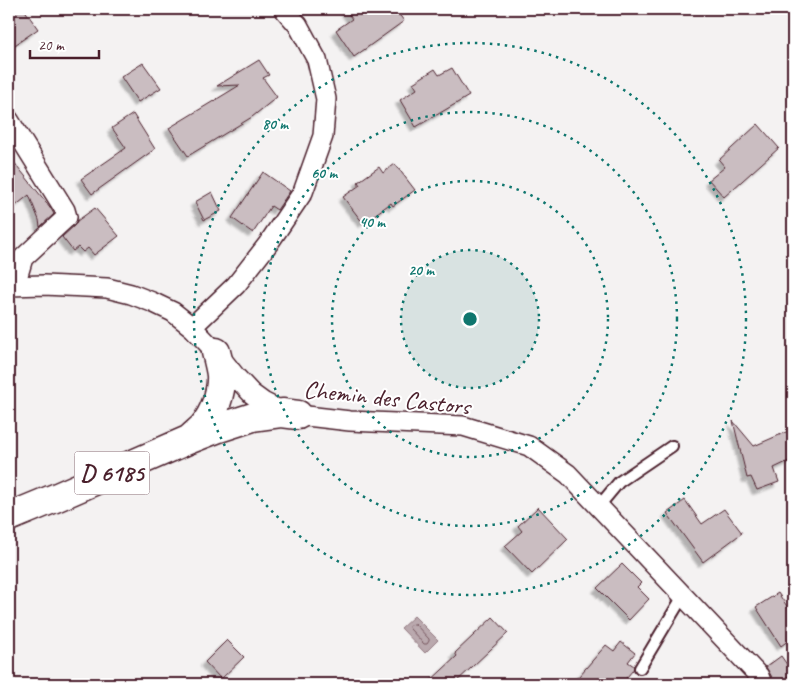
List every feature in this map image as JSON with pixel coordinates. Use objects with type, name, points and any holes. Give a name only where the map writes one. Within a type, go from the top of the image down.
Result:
[{"type":"highway","points":[[188,440],[202,428],[214,409],[221,387],[220,366],[216,352]]},
{"type":"highway","name":"D 6185","points":[[9,517],[216,429],[253,417],[282,413],[298,415]]},
{"type":"street","points":[[192,326],[236,285],[268,244],[302,192],[323,136],[326,99],[317,60],[298,25],[284,9]]},
{"type":"street","points":[[9,120],[65,210],[67,217],[22,258],[12,286]]},
{"type":"street","name":"Chemin des Castors","points":[[12,286],[44,285],[107,288],[152,302],[173,312],[192,326],[252,394],[277,409],[298,415],[350,421],[463,426],[529,446],[568,474],[759,676],[762,684]]},
{"type":"lane","points":[[599,506],[619,482],[672,446]]},
{"type":"lane","points":[[640,668],[683,596]]},
{"type":"water","points":[[414,616],[438,640],[425,653],[401,628]]},
{"type":"building","points":[[9,9],[24,9],[38,29],[9,49]]},
{"type":"building","points":[[345,9],[395,9],[404,21],[354,57],[336,30],[352,19]]},
{"type":"building","points":[[259,60],[269,75],[263,78],[277,97],[252,117],[188,156],[169,128],[240,85],[217,86]]},
{"type":"building","points":[[143,63],[161,88],[138,102],[121,77]]},
{"type":"building","points":[[452,68],[469,96],[416,127],[400,100],[417,89],[413,83],[435,69],[439,75]]},
{"type":"building","points":[[133,114],[155,149],[92,194],[81,179],[126,148],[112,128]]},
{"type":"building","points":[[758,124],[779,148],[724,197],[709,180],[725,167],[719,160]]},
{"type":"building","points":[[9,156],[54,214],[40,227],[29,195],[9,211]]},
{"type":"building","points":[[395,164],[415,190],[393,206],[391,203],[363,223],[343,197],[360,185],[358,182],[379,167],[383,173]]},
{"type":"building","points":[[263,172],[290,191],[277,210],[271,206],[253,233],[232,218]]},
{"type":"building","points":[[212,192],[221,211],[204,220],[195,202]]},
{"type":"building","points":[[95,208],[119,236],[94,255],[88,248],[83,252],[78,247],[73,251],[62,237],[77,221]]},
{"type":"building","points":[[733,421],[754,446],[793,429],[793,459],[774,468],[779,482],[757,490],[751,477],[747,478]]},
{"type":"building","points":[[685,500],[702,524],[724,509],[742,533],[703,562],[667,513]]},
{"type":"building","points":[[538,507],[568,539],[532,574],[505,546],[522,531],[518,526]]},
{"type":"building","points":[[622,564],[641,583],[637,587],[649,599],[629,620],[597,588]]},
{"type":"building","points":[[778,593],[793,615],[793,637],[781,646],[756,607]]},
{"type":"building","points":[[493,617],[508,633],[454,684],[427,684],[457,656],[455,653]]},
{"type":"building","points":[[227,640],[244,657],[221,679],[205,662]]},
{"type":"building","points":[[621,642],[635,653],[628,662],[634,666],[633,670],[621,684],[572,684],[606,645],[614,651]]},
{"type":"building","points":[[781,656],[793,673],[776,684],[766,667]]}]
